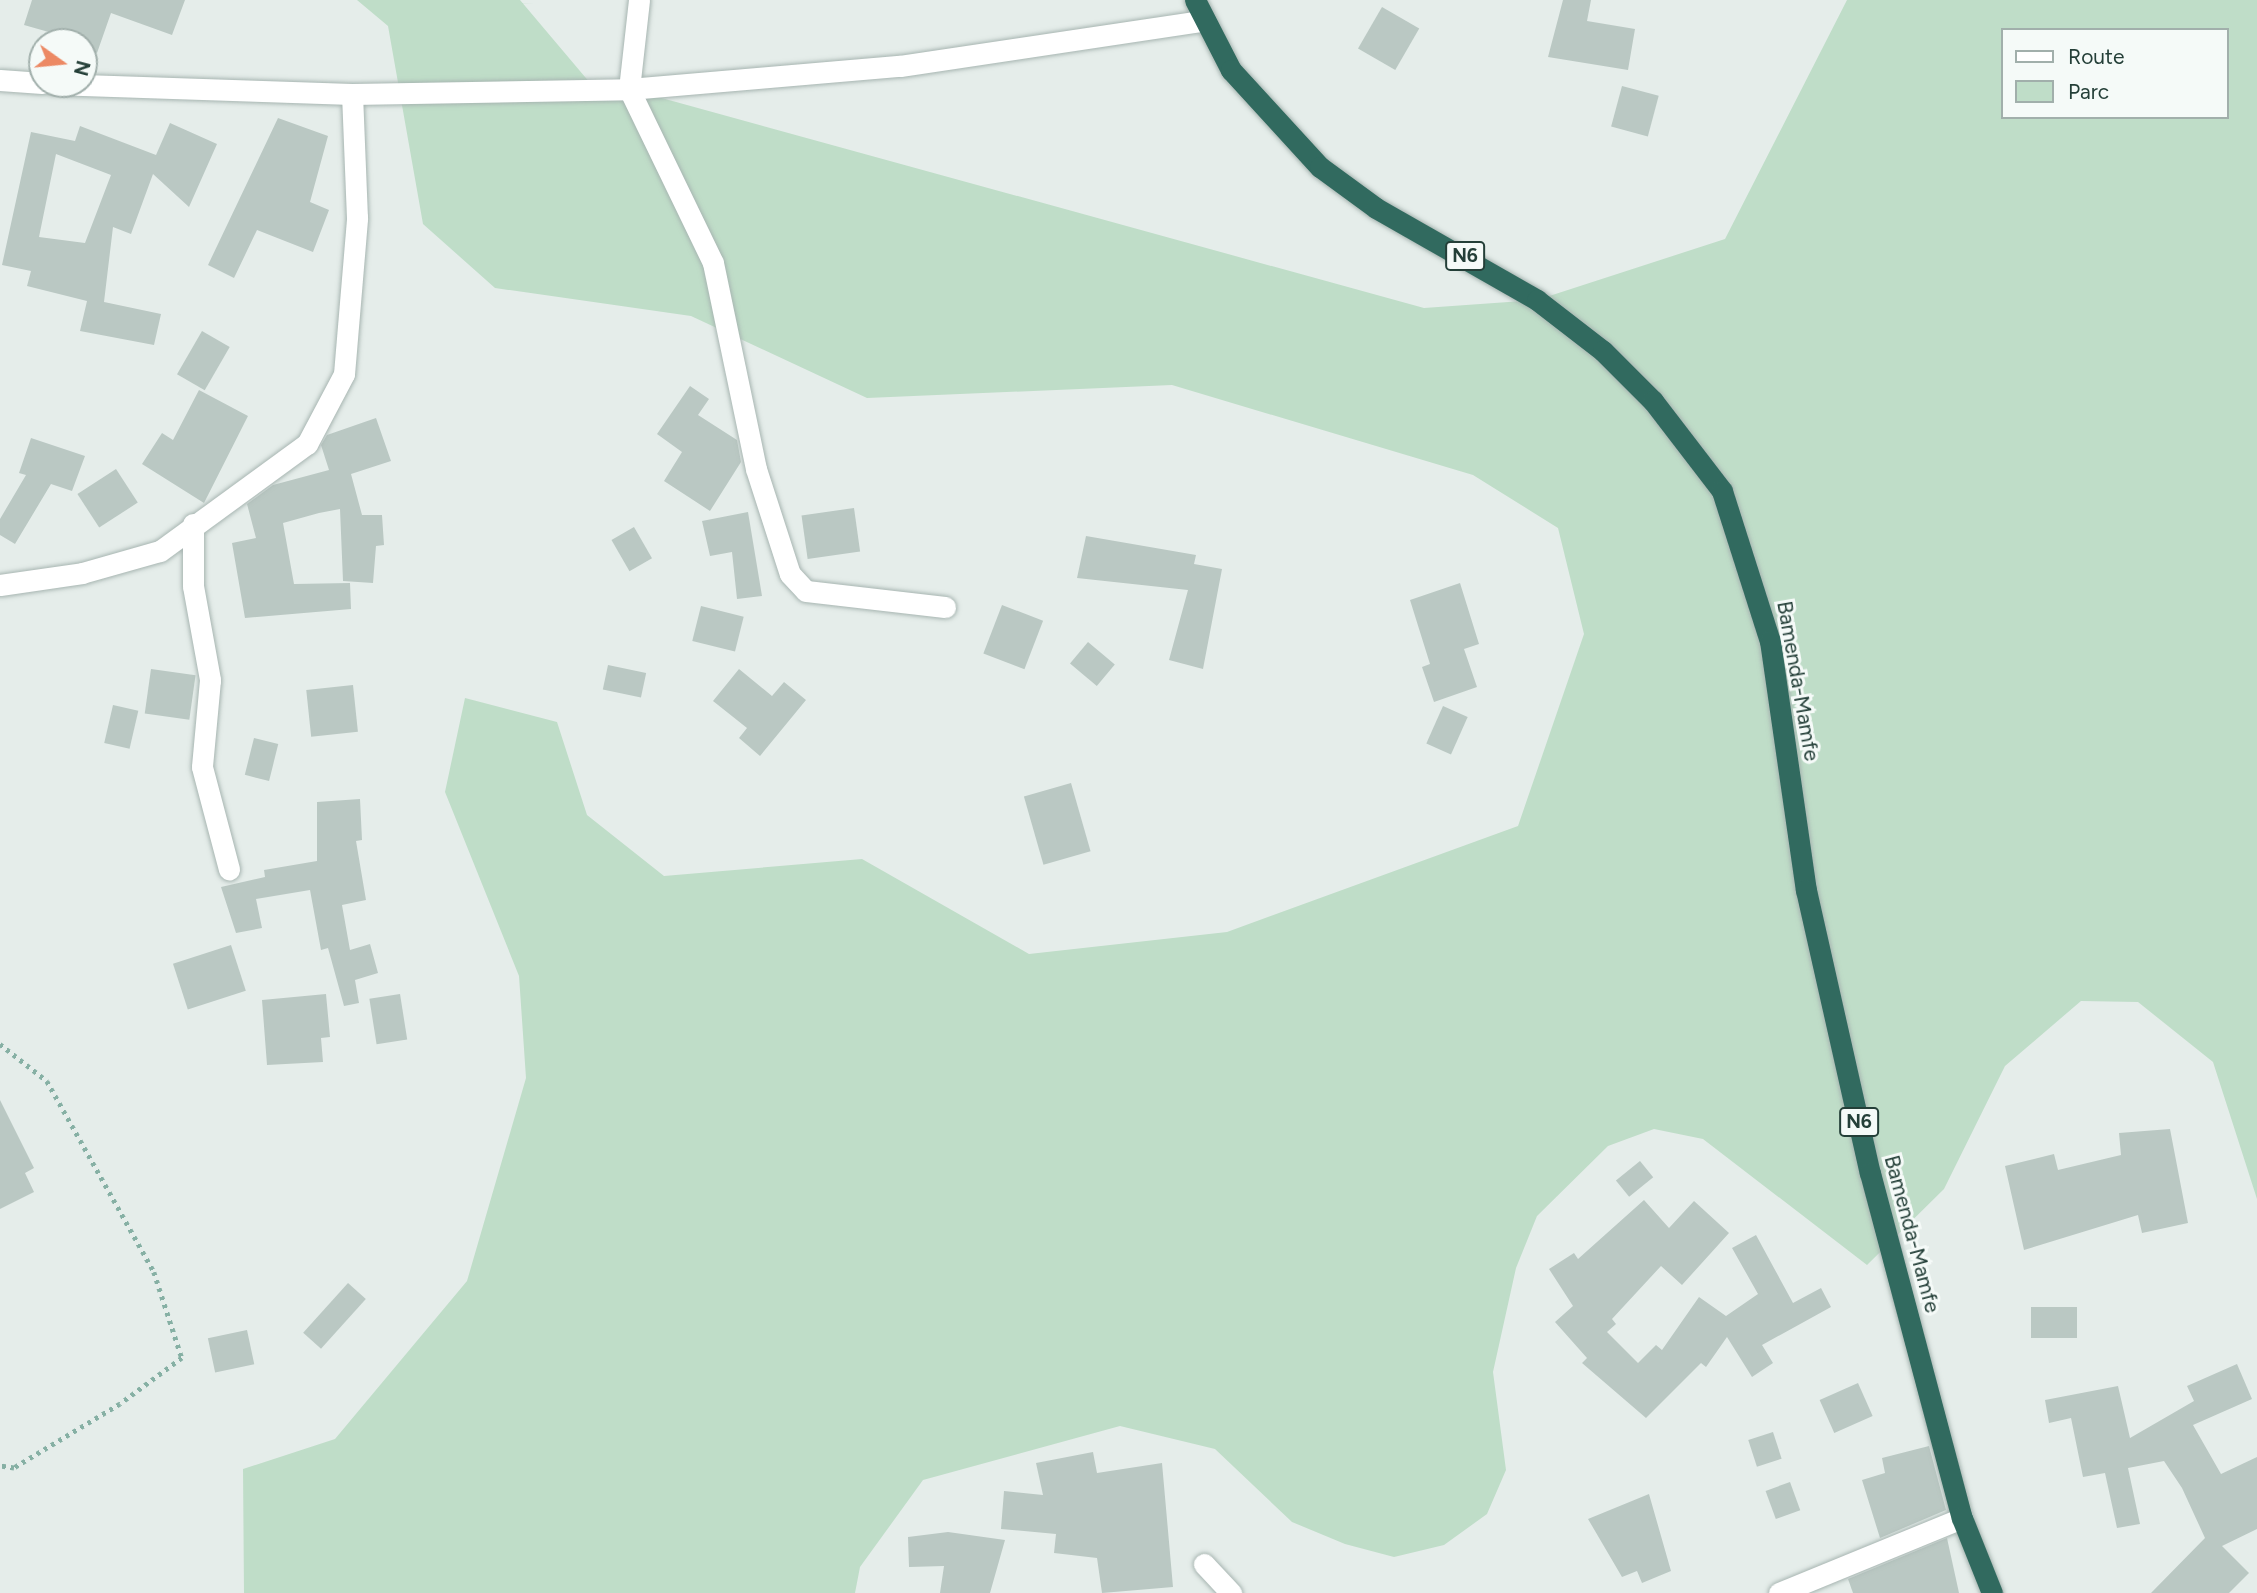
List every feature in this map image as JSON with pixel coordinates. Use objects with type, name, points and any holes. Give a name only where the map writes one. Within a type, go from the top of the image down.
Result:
[{"type":"highway","name":"Bamenda-Mamfe","points":[[1195,0],[1202,21],[1270,120],[1320,167],[1376,208],[1537,300],[1603,351],[1660,410],[1722,491],[1735,518],[1770,642],[1806,890],[1870,1172],[1962,1518],[1992,1593]]},
{"type":"street","points":[[639,0],[629,89],[713,263],[756,469],[790,574],[806,591],[945,607]]},
{"type":"street","points":[[98,86],[352,94],[629,89],[900,66],[1202,21]]},
{"type":"street","points":[[0,80],[28,82]]},
{"type":"street","points":[[0,585],[82,573],[160,551],[192,524],[240,498],[307,444],[344,374],[357,218],[352,94]]},
{"type":"street","points":[[192,524],[193,586],[210,680],[202,767],[229,869]]},
{"type":"street","points":[[1779,1593],[1962,1518]]},
{"type":"street","points":[[1204,1564],[1231,1593]]},
{"type":"path","points":[[0,1044],[47,1081],[154,1272],[182,1358],[120,1404],[14,1468],[0,1466]]},
{"type":"green space","points":[[357,0],[520,0],[596,90],[629,89],[1424,308],[1537,300],[1725,239],[1847,0],[2257,0],[2257,1199],[2213,1062],[2138,1002],[2081,1001],[2005,1066],[1944,1189],[1867,1265],[1703,1139],[1654,1129],[1608,1146],[1537,1216],[1516,1268],[1493,1372],[1506,1470],[1487,1514],[1444,1545],[1394,1557],[1345,1544],[1292,1522],[1215,1449],[1120,1426],[923,1480],[860,1567],[855,1593],[244,1593],[243,1469],[335,1439],[467,1281],[526,1078],[519,976],[445,792],[465,698],[557,722],[587,815],[664,876],[862,859],[1029,954],[1227,932],[1518,826],[1584,634],[1558,528],[1473,475],[1172,385],[867,398],[691,316],[495,288],[423,224],[388,26]]},
{"type":"building","points":[[32,0],[185,0],[172,35],[111,13],[98,50],[98,28],[35,28],[24,25]]},
{"type":"building","points":[[1563,0],[1591,0],[1587,21],[1635,29],[1628,70],[1548,57]]},
{"type":"building","points":[[1382,7],[1419,28],[1395,70],[1358,49]]},
{"type":"building","points":[[1622,86],[1659,96],[1648,136],[1611,127]]},
{"type":"building","points":[[278,118],[328,136],[310,202],[329,210],[313,252],[257,230],[234,278],[208,265]]},
{"type":"building","points":[[170,123],[217,144],[189,207],[153,174],[131,234],[113,227],[104,302],[161,314],[154,345],[80,331],[87,301],[27,286],[31,271],[2,265],[31,132],[75,141],[80,126],[156,155]],"holes":[[[56,154],[111,175],[85,243],[39,237]]]},
{"type":"building","points":[[202,331],[230,347],[205,390],[177,374]]},
{"type":"building","points":[[690,386],[709,399],[698,415],[737,440],[741,462],[710,511],[664,481],[682,452],[657,434]]},
{"type":"building","points":[[199,390],[248,416],[204,503],[142,464],[162,433],[173,440]]},
{"type":"building","points":[[376,418],[391,461],[351,474],[362,515],[382,515],[384,545],[376,546],[373,583],[343,581],[340,509],[319,513],[283,523],[294,584],[350,583],[351,609],[245,618],[232,543],[256,538],[247,504],[273,485],[329,470],[321,445],[327,435]]},
{"type":"building","points":[[31,438],[85,456],[72,491],[51,484],[15,544],[0,535],[0,519],[26,475],[19,473]]},
{"type":"building","points":[[116,469],[138,503],[99,528],[77,494]]},
{"type":"building","points":[[854,508],[860,552],[808,559],[802,515]]},
{"type":"building","points":[[748,512],[762,596],[737,599],[732,552],[710,556],[702,521]]},
{"type":"building","points":[[634,527],[652,558],[629,571],[611,540]]},
{"type":"building","points":[[1086,536],[1196,555],[1194,564],[1222,569],[1203,669],[1169,660],[1188,590],[1077,578]]},
{"type":"building","points":[[1460,583],[1479,644],[1464,649],[1477,687],[1434,702],[1422,667],[1430,664],[1410,600]]},
{"type":"building","points":[[1002,605],[1043,621],[1024,669],[983,654]]},
{"type":"building","points":[[701,606],[744,617],[735,652],[692,641]]},
{"type":"building","points":[[1088,642],[1115,664],[1097,686],[1070,663]]},
{"type":"building","points":[[608,665],[646,673],[641,698],[603,689]]},
{"type":"building","points":[[151,669],[196,675],[189,720],[145,714]]},
{"type":"building","points":[[739,669],[772,696],[784,682],[806,700],[760,756],[739,738],[747,728],[713,701]]},
{"type":"building","points":[[353,685],[358,732],[311,737],[306,690]]},
{"type":"building","points":[[113,705],[138,711],[130,749],[104,743]]},
{"type":"building","points":[[1443,706],[1468,717],[1451,754],[1426,743]]},
{"type":"building","points":[[254,738],[278,744],[269,781],[245,775]]},
{"type":"building","points":[[1071,783],[1091,851],[1043,865],[1024,797]]},
{"type":"building","points":[[360,799],[362,840],[356,841],[366,900],[342,905],[350,950],[370,944],[378,973],[355,980],[359,1003],[344,1006],[328,948],[321,950],[310,890],[256,899],[262,928],[236,933],[221,887],[265,877],[264,870],[317,861],[317,802]]},
{"type":"building","points":[[231,945],[246,991],[188,1010],[173,964]]},
{"type":"building","points":[[326,994],[330,1037],[321,1038],[323,1062],[267,1065],[262,1000]]},
{"type":"building","points":[[400,994],[407,1039],[377,1044],[369,999]]},
{"type":"building","points":[[0,1100],[34,1168],[25,1173],[34,1192],[0,1209]]},
{"type":"building","points":[[2170,1129],[2188,1223],[2142,1233],[2138,1215],[2024,1250],[2005,1166],[2054,1154],[2058,1170],[2121,1155],[2119,1133]]},
{"type":"building","points":[[1640,1161],[1653,1177],[1629,1197],[1616,1181]]},
{"type":"building","points":[[1644,1200],[1669,1228],[1694,1201],[1729,1233],[1682,1285],[1661,1266],[1612,1319],[1616,1324],[1607,1332],[1638,1363],[1656,1345],[1662,1350],[1699,1297],[1726,1316],[1758,1294],[1732,1248],[1756,1235],[1793,1303],[1821,1288],[1831,1307],[1762,1345],[1773,1363],[1752,1377],[1727,1337],[1706,1367],[1701,1363],[1646,1418],[1582,1363],[1587,1358],[1555,1322],[1573,1306],[1549,1269],[1574,1253],[1578,1259]]},
{"type":"building","points":[[348,1283],[366,1299],[321,1349],[303,1333]]},
{"type":"building","points":[[2031,1307],[2077,1307],[2077,1338],[2031,1338]]},
{"type":"building","points":[[247,1330],[254,1364],[215,1373],[208,1338]]},
{"type":"building","points":[[2237,1364],[2252,1399],[2193,1425],[2221,1474],[2257,1457],[2257,1529],[2222,1546],[2249,1573],[2229,1593],[2151,1593],[2205,1538],[2182,1488],[2164,1461],[2128,1468],[2140,1524],[2117,1528],[2105,1473],[2083,1477],[2071,1418],[2049,1423],[2045,1400],[2118,1386],[2130,1438],[2194,1401],[2187,1386]]},
{"type":"building","points":[[1858,1383],[1873,1416],[1834,1433],[1820,1400]]},
{"type":"building","points":[[1773,1432],[1782,1459],[1757,1467],[1748,1440]]},
{"type":"building","points":[[1929,1446],[1946,1510],[1880,1538],[1862,1480],[1885,1473],[1882,1458]]},
{"type":"building","points":[[1093,1452],[1097,1473],[1162,1463],[1173,1587],[1102,1593],[1097,1558],[1054,1553],[1056,1534],[1001,1529],[1004,1491],[1043,1495],[1036,1463]]},
{"type":"building","points":[[1790,1482],[1800,1510],[1776,1519],[1766,1491]]},
{"type":"building","points":[[1649,1494],[1671,1571],[1642,1583],[1637,1571],[1622,1577],[1588,1519]]},
{"type":"building","points":[[948,1532],[1005,1540],[990,1593],[940,1593],[944,1566],[909,1567],[908,1537]]},
{"type":"building","points":[[1947,1538],[1959,1593],[1853,1593],[1848,1579]]}]
